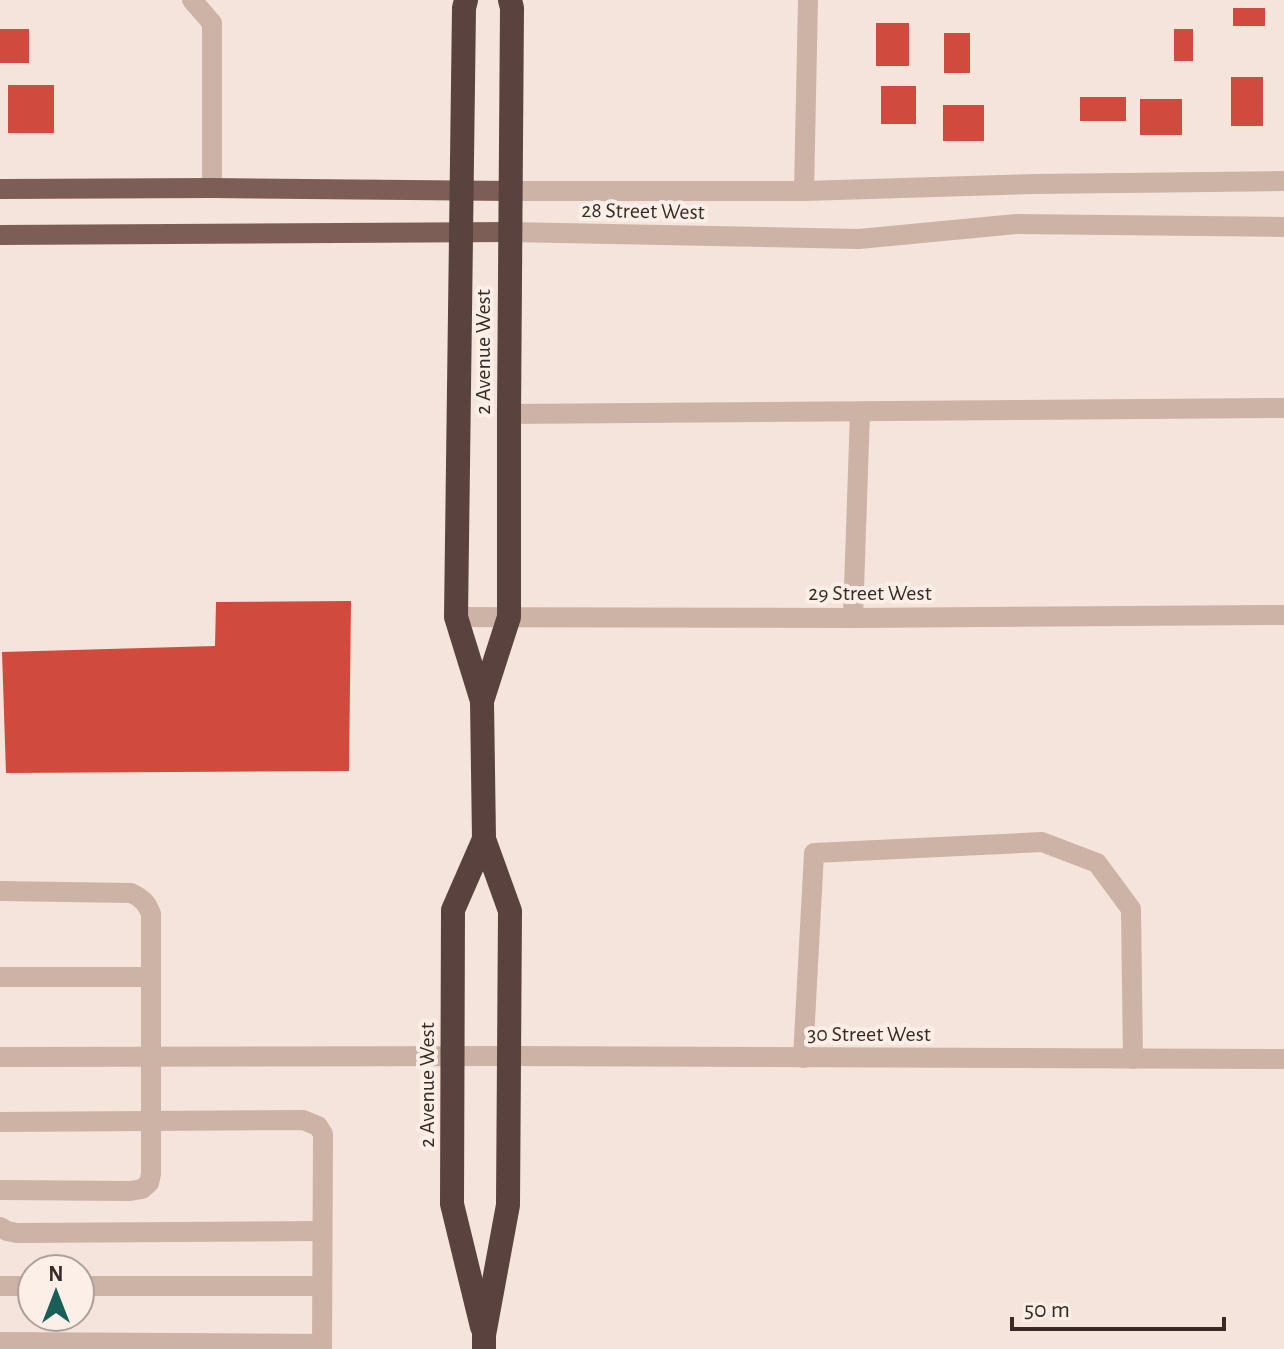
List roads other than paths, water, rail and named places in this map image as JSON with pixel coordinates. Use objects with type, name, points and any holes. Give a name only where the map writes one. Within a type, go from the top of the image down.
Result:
[{"type":"highway","name":"2 Avenue West","points":[[466,0],[456,617],[482,701],[484,839],[510,911],[508,1205],[484,1342]]},
{"type":"highway","name":"2 Avenue West","points":[[482,701],[509,617],[510,0]]},
{"type":"highway","name":"2 Avenue West","points":[[484,839],[453,910],[452,1204],[484,1342]]},
{"type":"main road","name":"28 Street West","points":[[0,189],[510,191]]},
{"type":"main road","name":"28 Street West","points":[[5,238],[509,232]]},
{"type":"street","points":[[192,0],[212,23],[212,188]]},
{"type":"street","points":[[804,191],[808,0]]},
{"type":"street","name":"28 Street West","points":[[510,191],[804,191],[1284,181]]},
{"type":"street","name":"28 Street West","points":[[509,232],[859,239],[1016,224],[1284,227]]},
{"type":"street","points":[[509,414],[1284,408]]},
{"type":"street","points":[[853,618],[860,412]]},
{"type":"street","name":"29 Street West","points":[[456,617],[1284,615]]},
{"type":"street","points":[[803,1058],[814,853],[1042,842],[1097,863],[1131,909],[1133,1059]]},
{"type":"street","points":[[0,891],[131,893],[141,897],[151,914],[149,1183],[142,1189],[130,1191],[0,1190]]},
{"type":"street","points":[[0,977],[151,977]]},
{"type":"street","name":"30 Street West","points":[[0,1057],[1284,1059]]},
{"type":"street","points":[[0,1122],[303,1120],[318,1126],[323,1134],[322,1347],[0,1342]]},
{"type":"street","points":[[0,1227],[17,1233],[322,1231]]},
{"type":"street","points":[[96,1286],[322,1286]]}]
